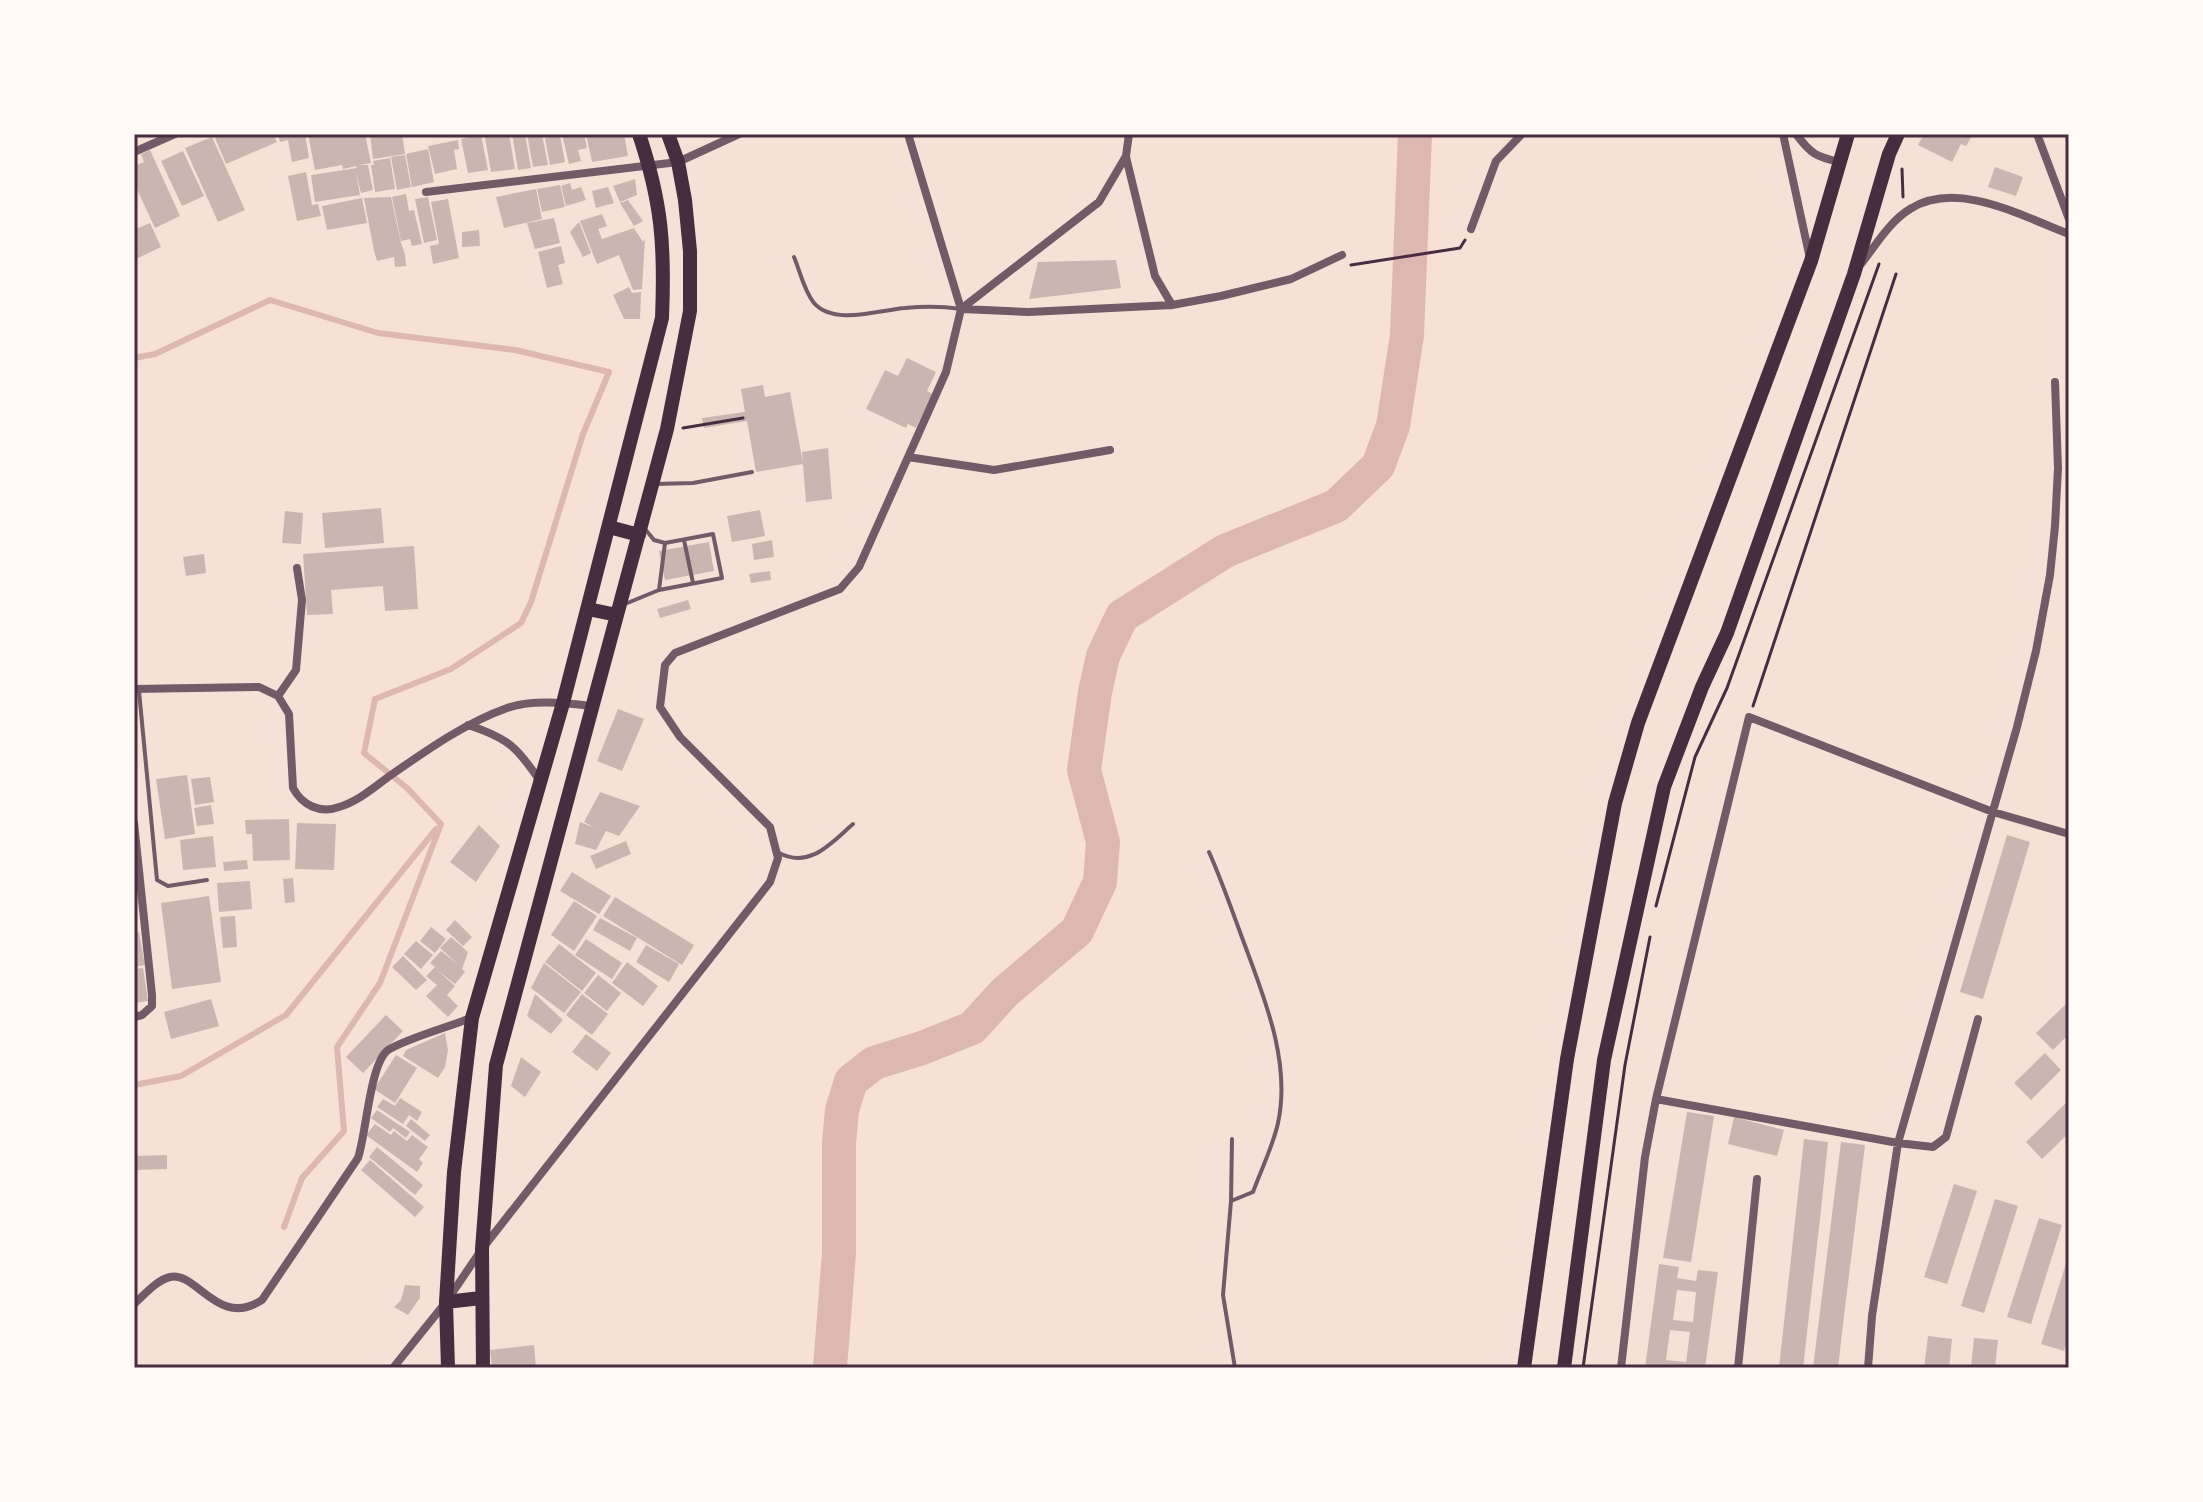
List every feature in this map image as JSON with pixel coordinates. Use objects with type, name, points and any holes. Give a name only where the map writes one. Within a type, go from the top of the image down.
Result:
[{"type":"main road","points":[[448,1368],[447,1306],[454,1172],[472,1018],[563,703],[662,318],[665,258],[660,209],[639,134]]},
{"type":"main road","points":[[483,1368],[482,1249],[496,1065],[667,429],[690,311],[690,251],[678,162],[668,134]]},
{"type":"main road","points":[[1524,1368],[1567,1059],[1615,803],[1638,723],[1811,261],[1848,134]]},
{"type":"main road","points":[[1564,1368],[1604,1060],[1664,787],[1702,687],[1727,633],[1854,274],[1889,154],[1898,134]]},
{"type":"main road","points":[[609,527],[640,530]]},
{"type":"main road","points":[[588,609],[618,610]]},
{"type":"main road","points":[[447,1306],[481,1298]]},
{"type":"street","points":[[134,152],[175,134]]},
{"type":"street","points":[[426,192],[678,162],[739,134]]},
{"type":"street","points":[[393,1368],[447,1306],[482,1249],[770,882],[778,858],[770,827],[680,737],[660,707],[665,665],[675,653],[840,589],[859,567],[946,372],[961,309],[908,134]]},
{"type":"street","points":[[1129,134],[1126,156],[1155,276],[1172,305]]},
{"type":"street","points":[[1471,229],[1496,161],[1522,134]]},
{"type":"street","points":[[1783,134],[1811,261]]},
{"type":"street","points":[[1796,134],[1820,158],[1840,162]]},
{"type":"street","points":[[2037,134],[2069,219]]},
{"type":"street","points":[[961,309],[1099,202],[1126,156]]},
{"type":"street","points":[[1854,274],[1893,223],[1910,209],[1947,198],[1979,201],[2069,234]]},
{"type":"street","points":[[961,309],[1029,312],[1172,305],[1291,279],[1342,255]]},
{"type":"street","points":[[1868,1368],[1872,1316],[1898,1143],[2036,651],[2050,575],[2058,468],[2055,382]]},
{"type":"street","points":[[908,457],[994,470],[1110,450]]},
{"type":"street","points":[[278,696],[296,670],[302,600],[297,568]]},
{"type":"street","points":[[136,689],[259,687],[278,696],[289,714],[293,788],[298,798],[322,809],[337,808],[364,795],[468,725],[511,706],[563,703],[592,706]]},
{"type":"street","points":[[1621,1368],[1645,1157],[1656,1099],[1749,717],[1993,812],[2069,834]]},
{"type":"street","points":[[468,725],[498,735],[513,746],[540,781]]},
{"type":"street","points":[[134,823],[152,1006],[142,1015],[134,1017]]},
{"type":"street","points":[[134,1304],[169,1277],[181,1277],[198,1290],[236,1309],[251,1308],[262,1300],[352,1169],[363,1143],[368,1102],[383,1056],[396,1046],[472,1018]]},
{"type":"street","points":[[1656,1099],[1933,1147],[1946,1137],[1978,1019]]},
{"type":"street","points":[[1738,1368],[1757,1179]]},
{"type":"lane","points":[[794,257],[814,303],[825,311],[845,316],[906,307],[961,309]]},
{"type":"lane","points":[[652,484],[693,483],[752,472]]},
{"type":"lane","points":[[618,610],[659,590],[722,578],[713,534],[665,543],[654,540],[640,530]]},
{"type":"lane","points":[[684,540],[693,583]]},
{"type":"lane","points":[[659,590],[665,543]]},
{"type":"lane","points":[[136,689],[157,880],[161,885],[168,886],[207,880]]},
{"type":"lane","points":[[777,852],[795,859],[814,855],[827,848],[853,824]]},
{"type":"lane","points":[[1209,852],[1228,894],[1268,1005],[1281,1084],[1278,1122],[1253,1192],[1231,1201]]},
{"type":"lane","points":[[1232,1139],[1231,1201],[1223,1295],[1235,1368]]},
{"type":"path","points":[[1893,223],[1904,194],[1902,166]]},
{"type":"path","points":[[1347,266],[1460,248]]},
{"type":"path","points":[[1656,906],[1695,757],[1727,688],[1883,253]]},
{"type":"path","points":[[1749,717],[1896,274]]},
{"type":"path","points":[[667,429],[743,418]]},
{"type":"path","points":[[1583,1368],[1625,1065],[1650,935]]},
{"type":"building","points":[[223,134],[273,134],[277,142],[226,164],[215,138]]},
{"type":"building","points":[[278,134],[305,134],[309,158],[292,162],[288,140],[280,142]]},
{"type":"building","points":[[308,134],[365,134],[371,163],[359,165],[368,165],[373,190],[361,193],[356,172],[360,195],[315,202],[311,175],[357,168],[343,169],[342,165],[315,170]]},
{"type":"building","points":[[370,134],[402,134],[405,154],[373,159]]},
{"type":"building","points":[[509,134],[515,169],[491,172],[485,137]]},
{"type":"building","points":[[512,134],[525,134],[531,168],[518,170]]},
{"type":"building","points":[[527,134],[542,134],[548,165],[533,167]]},
{"type":"building","points":[[562,134],[584,134],[587,148],[578,150],[581,161],[569,164]]},
{"type":"building","points":[[586,134],[624,134],[628,156],[592,162]]},
{"type":"building","points":[[1924,134],[1973,134],[1966,146],[1961,144],[1952,162],[1918,145]]},
{"type":"building","points":[[481,135],[488,170],[468,173],[461,139]]},
{"type":"building","points":[[560,136],[565,162],[550,165],[545,138]]},
{"type":"building","points":[[212,137],[245,210],[218,222],[185,148]]},
{"type":"building","points":[[458,140],[459,149],[454,150],[457,169],[435,174],[428,146]]},
{"type":"building","points":[[428,149],[434,182],[412,187],[406,154]]},
{"type":"building","points":[[150,150],[180,216],[155,228],[134,183],[134,166],[144,162],[141,154]]},
{"type":"building","points":[[183,151],[204,196],[182,206],[161,161]]},
{"type":"building","points":[[405,155],[411,187],[397,190],[391,157]]},
{"type":"building","points":[[390,158],[395,189],[375,192],[371,165],[374,165],[373,161]]},
{"type":"building","points":[[1995,167],[2023,177],[2016,196],[1988,187]]},
{"type":"building","points":[[306,172],[312,205],[318,204],[321,216],[297,221],[288,176]]},
{"type":"building","points":[[635,179],[637,195],[620,202],[613,186]]},
{"type":"building","points":[[570,183],[572,190],[581,187],[586,200],[566,206],[561,186]]},
{"type":"building","points":[[560,185],[565,207],[542,212],[537,189]]},
{"type":"building","points":[[608,187],[614,203],[596,208],[592,191]]},
{"type":"building","points":[[536,189],[542,219],[504,228],[496,197]]},
{"type":"building","points":[[406,194],[409,211],[414,210],[422,244],[412,246],[410,239],[401,241],[392,197]]},
{"type":"building","points":[[391,197],[406,266],[395,267],[394,257],[377,261],[374,251],[364,198]]},
{"type":"building","points":[[428,197],[437,240],[424,243],[415,199]]},
{"type":"building","points":[[362,198],[367,223],[327,230],[322,206]]},
{"type":"building","points":[[448,199],[459,258],[433,264],[430,246],[439,244],[431,202]]},
{"type":"building","points":[[628,200],[643,221],[634,226],[620,203]]},
{"type":"building","points":[[602,214],[607,226],[598,229],[602,239],[634,228],[643,242],[645,239],[642,289],[633,290],[619,255],[597,264],[580,221]]},
{"type":"building","points":[[554,218],[560,243],[535,249],[527,223]]},
{"type":"building","points":[[579,222],[591,253],[583,257],[570,232]]},
{"type":"building","points":[[150,223],[161,247],[134,260],[134,230]]},
{"type":"building","points":[[479,230],[480,246],[462,247],[462,232]]},
{"type":"building","points":[[561,246],[565,263],[558,265],[563,284],[547,288],[538,252]]},
{"type":"building","points":[[1116,260],[1121,288],[1029,299],[1038,262]]},
{"type":"building","points":[[629,287],[632,293],[641,292],[640,319],[624,319],[613,295]]},
{"type":"building","points":[[907,358],[936,372],[927,391],[932,394],[916,428],[908,424],[906,428],[866,409],[885,370],[898,376]]},
{"type":"building","points":[[763,385],[765,397],[790,392],[803,464],[756,472],[747,421],[704,428],[702,418],[745,412],[741,389]]},
{"type":"building","points":[[828,448],[832,499],[806,502],[802,452]]},
{"type":"building","points":[[381,508],[384,543],[325,548],[322,513]]},
{"type":"building","points":[[760,510],[765,536],[732,542],[727,516]]},
{"type":"building","points":[[285,511],[303,513],[301,544],[282,543]]},
{"type":"building","points":[[772,540],[774,557],[754,560],[752,544]]},
{"type":"building","points":[[709,542],[714,571],[665,580],[659,551]]},
{"type":"building","points":[[414,546],[418,609],[385,611],[383,586],[331,590],[333,614],[307,615],[303,554]]},
{"type":"building","points":[[204,554],[206,573],[186,576],[183,557]]},
{"type":"building","points":[[770,571],[771,580],[751,583],[749,574]]},
{"type":"building","points":[[688,600],[691,609],[660,618],[657,609]]},
{"type":"building","points":[[618,709],[644,719],[622,771],[597,761]]},
{"type":"building","points":[[187,775],[195,834],[165,839],[156,779]]},
{"type":"building","points":[[210,777],[214,802],[195,805],[191,779]]},
{"type":"building","points":[[600,792],[640,806],[619,836],[606,831],[596,850],[575,844],[580,822],[595,828],[584,822]]},
{"type":"building","points":[[211,805],[214,824],[197,826],[194,808]]},
{"type":"building","points":[[289,819],[290,860],[253,861],[252,834],[246,834],[245,820]]},
{"type":"building","points":[[297,823],[336,824],[334,870],[295,869]]},
{"type":"building","points":[[479,825],[500,846],[476,882],[450,862]]},
{"type":"building","points":[[2007,835],[2030,842],[1983,999],[1960,992]]},
{"type":"building","points":[[213,836],[216,867],[183,870],[180,840]]},
{"type":"building","points":[[626,841],[631,854],[596,869],[590,856]]},
{"type":"building","points":[[247,860],[248,869],[224,871],[223,862]]},
{"type":"building","points":[[572,872],[611,896],[599,914],[560,891]]},
{"type":"building","points":[[293,878],[295,902],[285,903],[283,879]]},
{"type":"building","points":[[250,881],[252,909],[219,912],[217,883]]},
{"type":"building","points":[[209,896],[221,982],[172,989],[161,903]]},
{"type":"building","points":[[615,897],[694,945],[682,965],[603,916]]},
{"type":"building","points":[[574,901],[597,916],[574,951],[551,935]]},
{"type":"building","points":[[235,916],[237,947],[223,948],[220,917]]},
{"type":"building","points":[[600,918],[637,938],[630,951],[593,930]]},
{"type":"building","points":[[455,920],[472,937],[463,946],[446,930]]},
{"type":"building","points":[[431,927],[446,939],[435,953],[420,941]]},
{"type":"building","points":[[139,932],[145,965],[134,967],[134,933]]},
{"type":"building","points":[[451,937],[468,952],[462,969],[465,972],[455,984],[437,970],[455,986],[447,995],[458,1006],[448,1017],[426,996],[437,985],[426,976],[435,967],[430,963],[441,951],[459,965],[440,948]]},
{"type":"building","points":[[586,939],[622,963],[612,979],[575,955]]},
{"type":"building","points":[[416,941],[433,955],[421,969],[404,954]]},
{"type":"building","points":[[559,944],[596,973],[582,991],[545,962]]},
{"type":"building","points":[[646,945],[679,964],[669,982],[636,962]]},
{"type":"building","points":[[403,956],[427,980],[416,990],[392,967]]},
{"type":"building","points":[[627,962],[658,986],[643,1006],[612,983]]},
{"type":"building","points":[[544,963],[581,992],[564,1013],[531,988]]},
{"type":"building","points":[[143,968],[148,1001],[134,1003],[134,969]]},
{"type":"building","points":[[598,975],[621,993],[607,1011],[584,993]]},
{"type":"building","points":[[535,994],[563,1020],[551,1034],[527,1016]]},
{"type":"building","points":[[582,994],[608,1014],[592,1035],[566,1015]]},
{"type":"building","points":[[211,999],[219,1026],[171,1039],[164,1012]]},
{"type":"building","points":[[2069,1001],[2069,1034],[2053,1050],[2036,1033]]},
{"type":"building","points":[[386,1015],[403,1031],[363,1073],[346,1057]]},
{"type":"building","points":[[445,1033],[448,1050],[445,1067],[438,1078],[403,1056],[406,1050]]},
{"type":"building","points":[[586,1034],[611,1053],[597,1071],[572,1052]]},
{"type":"building","points":[[2045,1053],[2061,1070],[2031,1100],[2014,1083]]},
{"type":"building","points":[[396,1055],[417,1068],[395,1103],[374,1089]]},
{"type":"building","points":[[521,1057],[541,1072],[525,1097],[511,1086]]},
{"type":"building","points":[[400,1098],[422,1112],[417,1121],[409,1115],[403,1124],[377,1107],[383,1099],[395,1106]]},
{"type":"building","points":[[2069,1100],[2069,1133],[2042,1159],[2026,1142]]},
{"type":"building","points":[[377,1110],[410,1132],[406,1138],[393,1128],[390,1132],[371,1118]]},
{"type":"building","points":[[1687,1112],[1714,1116],[1691,1262],[1663,1258]]},
{"type":"building","points":[[1734,1117],[1784,1130],[1777,1156],[1728,1144]]},
{"type":"building","points":[[411,1119],[430,1135],[425,1141],[406,1126]]},
{"type":"building","points":[[375,1124],[391,1135],[394,1131],[407,1141],[412,1135],[428,1147],[419,1159],[423,1163],[417,1172],[366,1135]]},
{"type":"building","points":[[1804,1139],[1828,1142],[1821,1210],[1803,1368],[1779,1368]]},
{"type":"building","points":[[1841,1142],[1865,1145],[1838,1368],[1813,1368]]},
{"type":"building","points":[[377,1147],[423,1185],[415,1195],[369,1157]]},
{"type":"building","points":[[167,1155],[167,1169],[134,1170],[134,1156]]},
{"type":"building","points":[[370,1160],[424,1207],[415,1217],[361,1170]]},
{"type":"building","points":[[1954,1184],[1977,1191],[1947,1284],[1924,1277]]},
{"type":"building","points":[[1995,1199],[2018,1206],[1984,1313],[1961,1306]]},
{"type":"building","points":[[2039,1218],[2062,1225],[2031,1324],[2007,1317]]},
{"type":"building","points":[[2068,1257],[2069,1335],[2064,1351],[2041,1344]]},
{"type":"building","points":[[1659,1264],[1679,1267],[1677,1278],[1696,1281],[1698,1270],[1718,1272],[1705,1368],[1645,1368]],"holes":[[[1677,1290],[1696,1292],[1693,1322],[1673,1320]],[[1670,1330],[1690,1332],[1686,1362],[1666,1360]]]},
{"type":"building","points":[[405,1285],[420,1286],[420,1298],[408,1315],[394,1307],[401,1300]]},
{"type":"building","points":[[1928,1336],[1952,1339],[1949,1368],[1924,1368]]},
{"type":"building","points":[[1974,1338],[1998,1340],[1995,1368],[1971,1368]]},
{"type":"building","points":[[534,1345],[536,1368],[492,1368],[490,1350]]},
{"type":"waterway","points":[[830,1368],[839,1253],[839,1143],[842,1110],[851,1081],[874,1063],[972,1028],[1005,992],[1077,931],[1100,882],[1103,842],[1084,770],[1095,692],[1103,656],[1122,616],[1225,551],[1336,506],[1378,466],[1393,426],[1407,335],[1415,134]]},
{"type":"waterway","points":[[134,358],[155,354],[270,300],[378,333],[515,350],[609,372],[583,434],[531,602],[521,623],[451,669],[375,699],[364,753],[407,788],[441,824],[380,983],[337,1047],[344,1131],[302,1178],[284,1227]]},
{"type":"waterway","points":[[134,1085],[181,1076],[286,1015],[436,829]]}]
